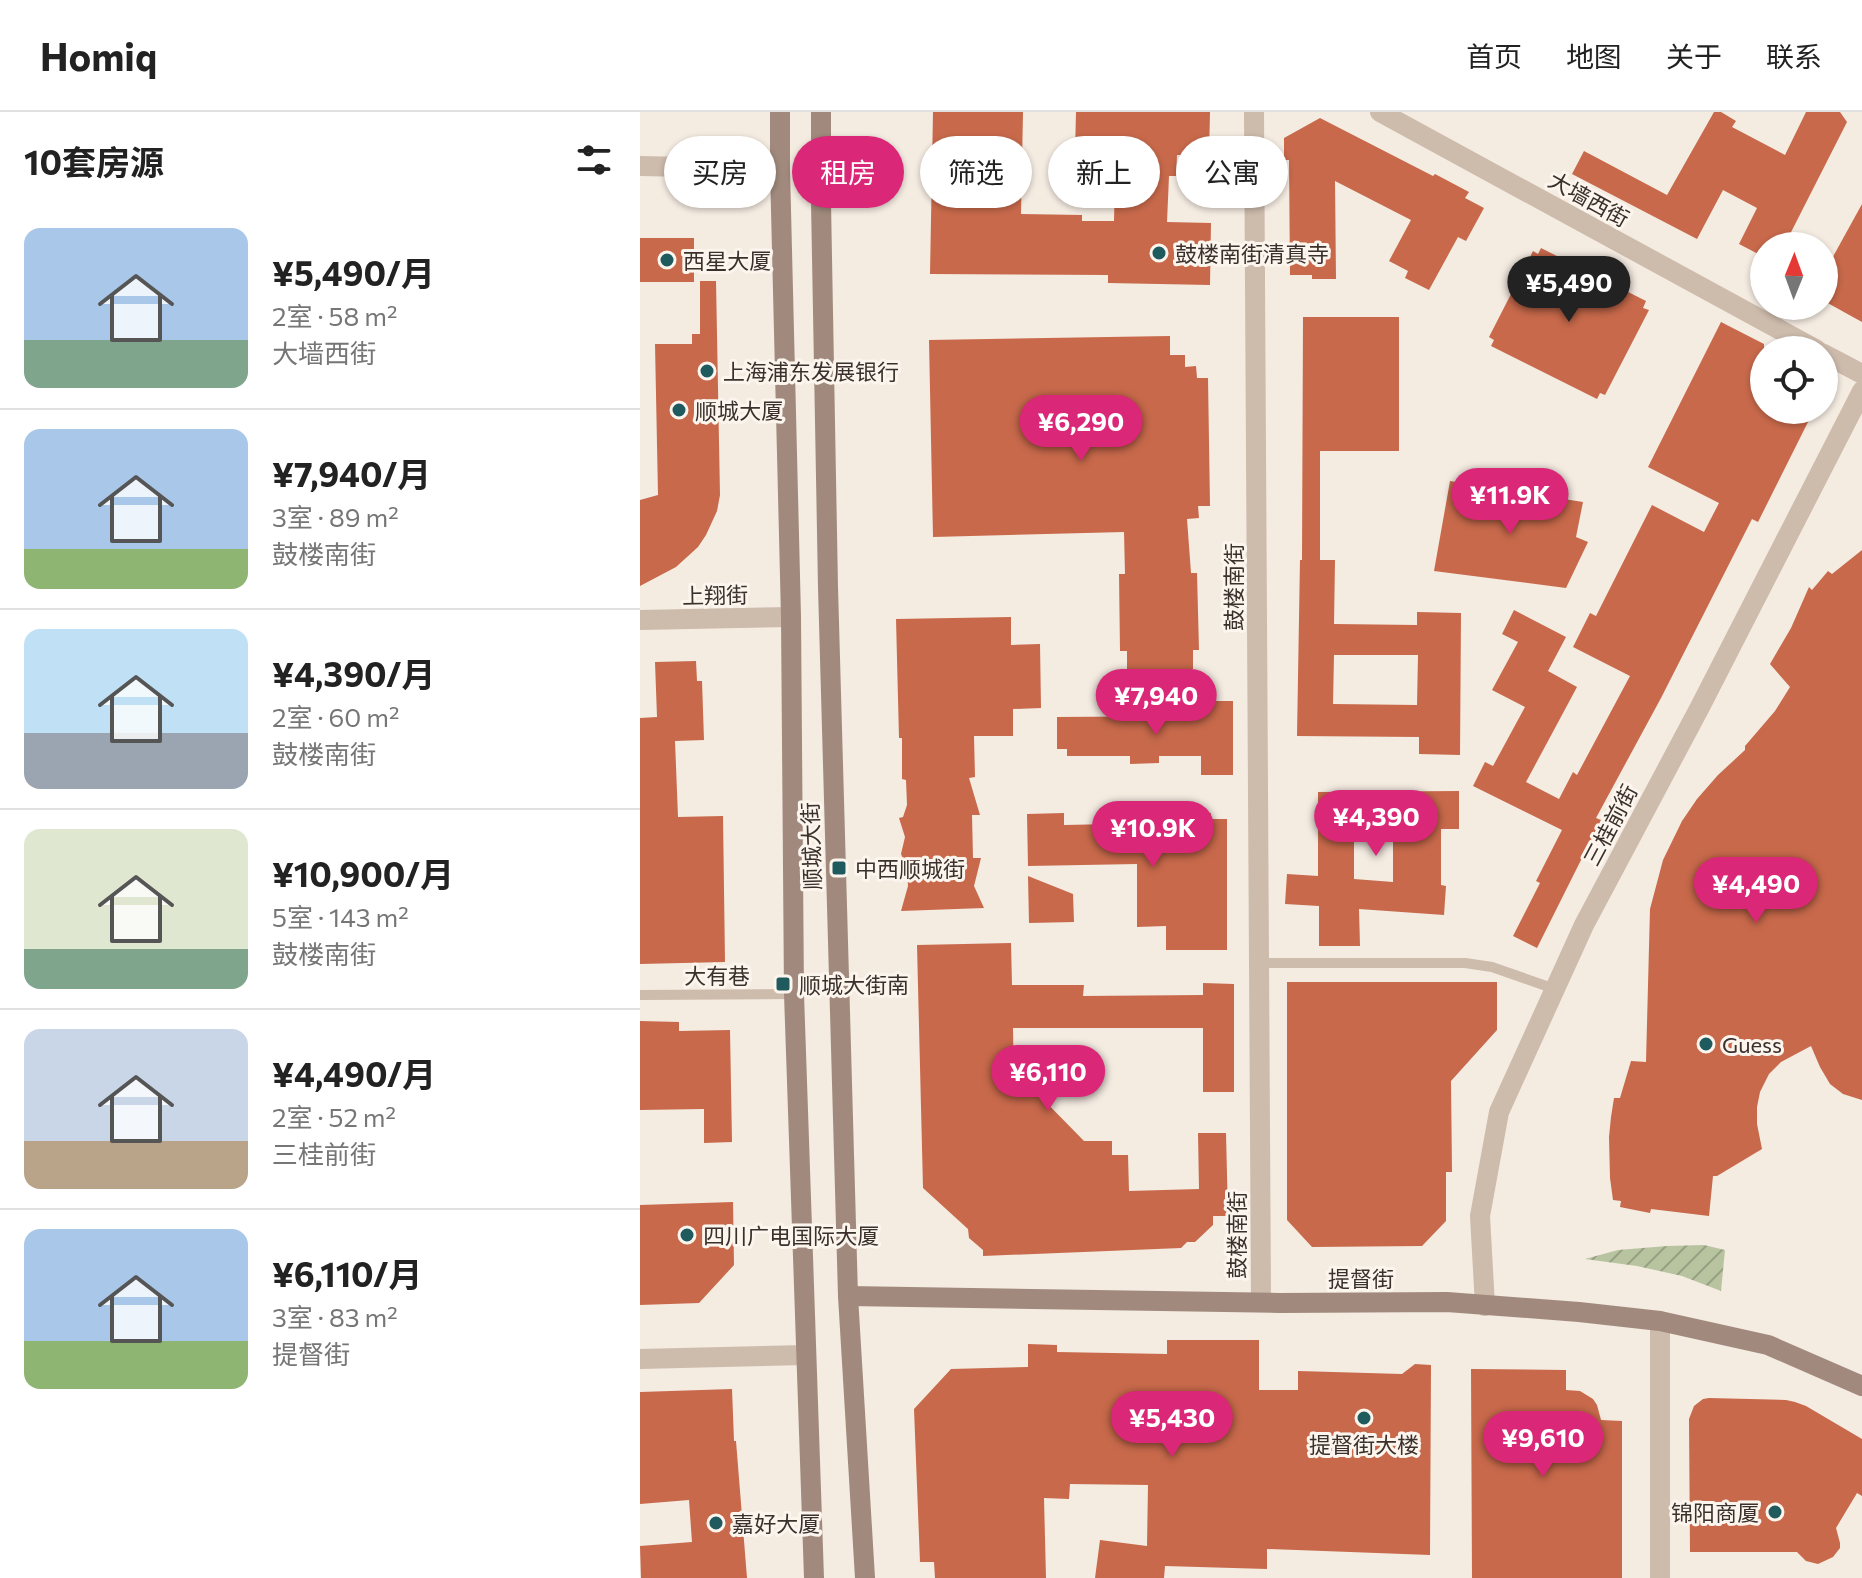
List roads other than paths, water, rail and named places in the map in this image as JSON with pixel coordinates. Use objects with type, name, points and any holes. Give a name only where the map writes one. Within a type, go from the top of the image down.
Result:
[{"type":"main road","name":"顺城大街","points":[[780,112],[791,617],[794,994],[814,1578]]},
{"type":"main road","name":"顺城大街","points":[[821,112],[828,572],[848,1296],[865,1578]]},
{"type":"main road","name":"提督街","points":[[848,1296],[1447,1302],[1579,1312],[1660,1321],[1768,1345],[1862,1386]]},
{"type":"street","name":"鼓楼南街","points":[[1254,112],[1261,1301]]},
{"type":"street","name":"大墙西街","points":[[1380,112],[1791,336]]},
{"type":"street","points":[[640,166],[780,169]]},
{"type":"street","points":[[1838,361],[1862,374]]},
{"type":"street","name":"三桂前街","points":[[1485,1306],[1480,1216],[1499,1112],[1584,925],[1862,391]]},
{"type":"street","name":"上翔街","points":[[640,620],[791,617]]},
{"type":"street","points":[[1660,1321],[1660,1578]]},
{"type":"street","points":[[640,1359],[805,1355]]},
{"type":"lane","points":[[1259,963],[1465,963],[1492,967],[1555,989]]},
{"type":"lane","name":"大有巷","points":[[640,995],[794,994]]},
{"type":"place","name":"鼓楼南街清真寺","points":[[1159,253]]},
{"type":"place","name":"西星大厦","points":[[667,260]]},
{"type":"place","name":"上海浦东发展银行","points":[[707,371]]},
{"type":"place","name":"顺城大厦","points":[[679,410]]},
{"type":"place","name":"中西顺城街","points":[[839,868]]},
{"type":"place","name":"顺城大街南","points":[[783,984]]},
{"type":"place","name":"Guess","points":[[1706,1044]]},
{"type":"place","name":"四川广电国际大厦","points":[[687,1235]]},
{"type":"place","name":"提督街大楼","points":[[1364,1418]]},
{"type":"place","name":"锦阳商厦","points":[[1775,1512]]},
{"type":"place","name":"嘉好大厦","points":[[716,1523]]}]
